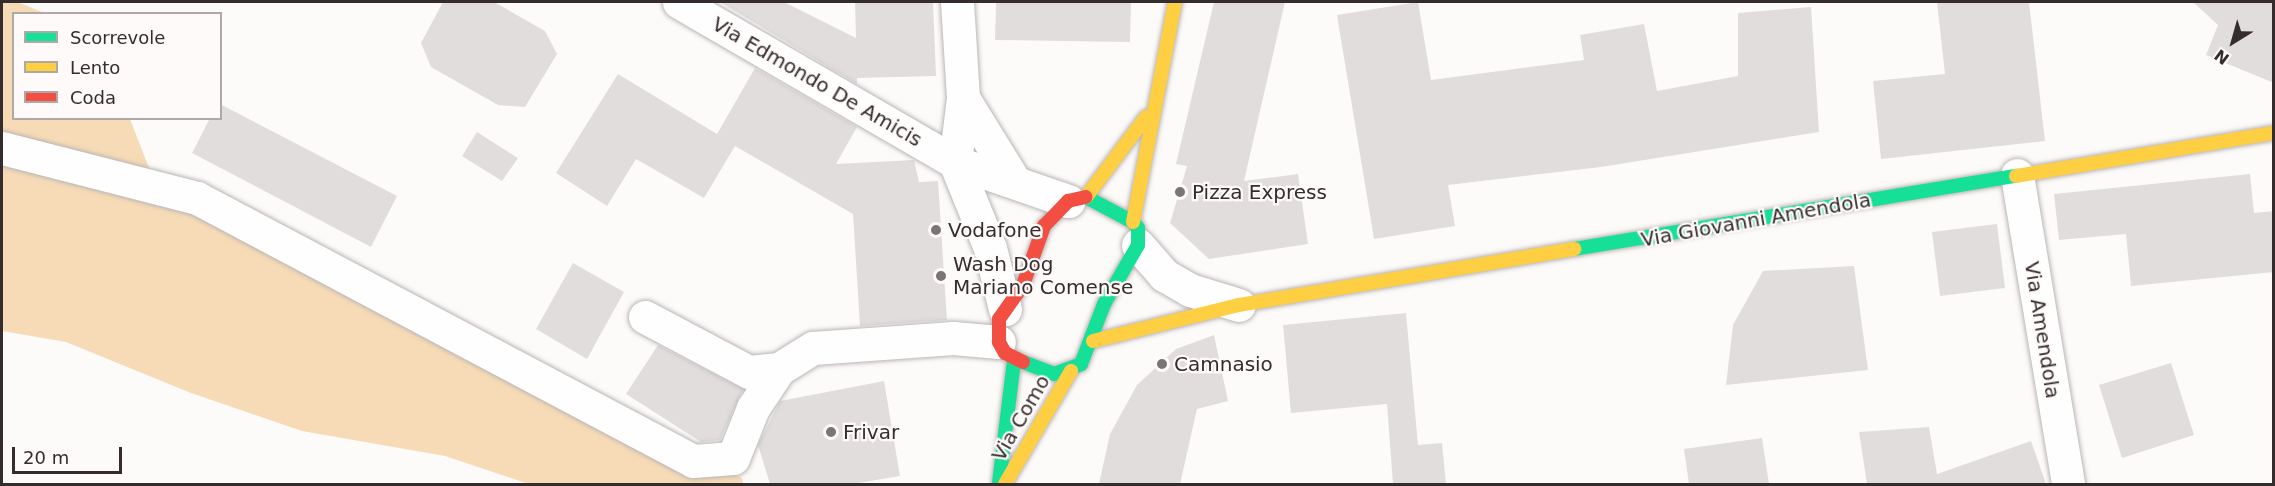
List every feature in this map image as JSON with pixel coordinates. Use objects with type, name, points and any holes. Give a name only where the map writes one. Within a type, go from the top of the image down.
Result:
[{"type":"street","name":"Via Edmondo De Amicis","points":[[679,2],[955,162],[1013,179],[1031,190],[1077,199]]},
{"type":"street","points":[[957,2],[963,99],[955,162],[990,248],[1005,309]]},
{"type":"street","name":"Via Como","points":[[1005,484],[1071,371],[1081,364],[1093,341],[1104,304],[1135,233],[1153,106],[1176,2]]},
{"type":"street","points":[[963,99],[1013,179]]},
{"type":"street","points":[[1005,309],[1023,285],[1044,226],[1077,199],[1153,106]]},
{"type":"street","name":"Via Giovanni Amendola","points":[[1093,341],[1239,305],[2274,133]]},
{"type":"street","points":[[2,148],[197,198],[693,461],[733,458],[753,408],[779,369],[813,348],[953,338],[1006,351],[1042,372],[1071,371]]},
{"type":"street","name":"Via Amendola","points":[[2017,175],[2068,484]]},
{"type":"street","points":[[1077,199],[1135,233]]},
{"type":"street","name":"Via Giovanni Amendola","points":[[1135,233],[1164,275],[1190,290],[1239,305]]},
{"type":"street","name":"Via Como","points":[[998,484],[1006,351],[997,327],[1005,309]]},
{"type":"street","points":[[645,317],[749,372],[779,369]]},
{"type":"shaded area","points":[[2,2],[18,2],[42,12],[12,12],[12,120],[130,120],[156,186],[354,277],[742,478],[743,484],[529,484],[445,456],[302,431],[191,393],[66,342],[2,331]]},
{"type":"building","points":[[443,2],[494,2],[545,31],[557,54],[525,107],[498,105],[431,67],[421,43]]},
{"type":"building","points":[[720,2],[784,2],[856,38],[855,2],[933,2],[936,76],[857,78],[857,84]]},
{"type":"building","points":[[996,2],[1131,2],[1130,42],[995,40]]},
{"type":"building","points":[[1214,2],[1285,2],[1244,181],[1298,174],[1308,244],[1209,259],[1170,223],[1187,166],[1176,164]]},
{"type":"building","points":[[1418,2],[1431,80],[1584,60],[1580,35],[1644,24],[1657,91],[1738,76],[1738,13],[1811,7],[1819,132],[1601,167],[1448,185],[1455,226],[1374,239],[1337,15]]},
{"type":"building","points":[[1937,2],[2029,2],[2045,141],[1881,159],[1873,81],[1945,74]]},
{"type":"building","points":[[2193,2],[2274,2],[2274,83],[2206,55],[2218,25]]},
{"type":"building","points":[[755,68],[857,127],[836,164],[914,160],[919,182],[938,181],[947,320],[860,326],[853,214],[735,146],[704,198],[636,159],[607,206],[556,173],[618,74],[717,134]]},
{"type":"building","points":[[222,105],[397,196],[371,247],[192,153],[209,120],[222,120]]},
{"type":"building","points":[[477,132],[518,158],[502,181],[462,156]]},
{"type":"building","points":[[2250,174],[2254,213],[2274,211],[2274,272],[2131,286],[2126,234],[2059,240],[2054,194]]},
{"type":"building","points":[[1997,224],[2005,288],[1940,296],[1932,232]]},
{"type":"building","points":[[573,263],[624,292],[587,359],[536,329]]},
{"type":"building","points":[[1854,266],[1868,370],[1726,385],[1733,325],[1763,271]]},
{"type":"building","points":[[1406,313],[1418,445],[1442,443],[1446,484],[1393,484],[1387,404],[1291,413],[1283,325]]},
{"type":"building","points":[[1214,335],[1228,401],[1197,409],[1180,484],[1099,484],[1110,434],[1137,385],[1176,349]]},
{"type":"building","points":[[658,345],[743,389],[720,440],[701,442],[626,394]]},
{"type":"building","points":[[2171,363],[2194,435],[2122,458],[2099,385]]},
{"type":"building","name":"Frivar","points":[[884,381],[900,476],[852,484],[770,484],[758,445],[780,401]]},
{"type":"building","points":[[1929,427],[1937,474],[2031,441],[2046,484],[1867,484],[1859,432]]},
{"type":"building","points":[[1762,438],[1769,484],[1689,484],[1684,449]]},
{"type":"traffic: fast","points":[[1574,249],[2016,176]]},
{"type":"traffic: fast","points":[[1023,362],[1054,374],[1081,364],[1104,304],[1138,245],[1138,228],[1133,222],[1086,197]]},
{"type":"traffic: fast","points":[[999,483],[1014,360]]},
{"type":"traffic: slow","points":[[1133,222],[1175,2]]},
{"type":"traffic: slow","points":[[1086,197],[1146,117]]},
{"type":"traffic: slow","points":[[2016,176],[2274,133]]},
{"type":"traffic: slow","points":[[1093,341],[1239,305],[1574,249]]},
{"type":"traffic: slow","points":[[1005,484],[1071,371]]},
{"type":"traffic: jam","points":[[1023,362],[1005,353],[999,342],[999,319],[1023,285],[1044,226],[1068,201],[1086,197]]},
{"type":"place","name":"Pizza Express","points":[[1180,192]]},
{"type":"place","name":"Vodafone","points":[[936,230]]},
{"type":"place","name":"Wash Dog Mariano Comense","points":[[941,276]]},
{"type":"place","name":"Camnasio","points":[[1162,364]]},
{"type":"place","name":"Frivar","points":[[831,432]]}]
